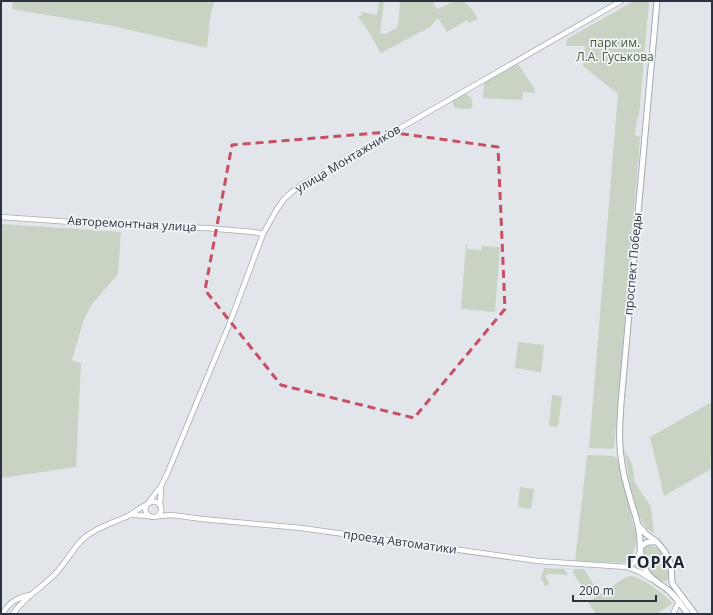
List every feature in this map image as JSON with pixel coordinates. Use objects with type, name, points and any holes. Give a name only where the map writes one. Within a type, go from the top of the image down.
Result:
[{"type":"main road","name":"улица Монтажников","points":[[14,612],[30,595],[54,575],[84,538],[95,530],[128,515],[148,503],[161,486],[229,326],[263,234],[285,198],[303,184],[621,1]]},
{"type":"main road","name":"проспект Победы","points":[[640,550],[638,525],[622,466],[619,430],[656,1]]},
{"type":"main road","name":"Авторемонтная улица","points":[[1,217],[100,224],[206,228],[263,234]]},
{"type":"main road","name":"улица Монтажников","points":[[160,506],[161,486]]},
{"type":"main road","points":[[156,502],[160,506],[161,512],[158,516],[153,518],[146,514],[145,510],[148,503],[156,502]]},
{"type":"main road","name":"проезд Автоматики","points":[[160,506],[172,515]]},
{"type":"main road","name":"улица Монтажников","points":[[128,515],[149,516]]},
{"type":"main road","name":"проезд Автоматики","points":[[158,516],[172,515],[326,531],[500,557],[627,567]]},
{"type":"main road","name":"проспект Победы","points":[[638,525],[646,534],[657,542]]},
{"type":"main road","points":[[627,567],[634,562],[645,544],[648,542],[657,542],[669,561],[672,570],[672,583],[695,614]]},
{"type":"main road","points":[[640,550],[646,572],[653,580]]},
{"type":"main road","points":[[627,567],[640,572],[669,591],[688,614]]},
{"type":"main road","points":[[659,584],[665,584],[672,577]]},
{"type":"main road","name":"улица Монтажников","points":[[8,605],[15,600],[30,595]]},
{"type":"main road","points":[[673,614],[678,603]]},
{"type":"main road","points":[[2,614],[8,605],[15,608],[14,612]]},
{"type":"highlighted area","points":[[388,132],[498,147],[505,309],[414,418],[281,385],[205,290],[232,145]]},
{"type":"green space","points":[[13,1],[215,1],[211,12],[207,48],[113,26],[12,9]]},
{"type":"green space","points":[[379,1],[384,1],[380,33],[386,34],[398,27],[400,1],[434,1],[434,5],[438,9],[454,1],[463,1],[471,8],[478,19],[469,23],[467,20],[447,32],[438,18],[430,27],[381,53],[358,17],[361,16],[362,12],[377,15]]},
{"type":"green space","name":"парк им. Л.А. Гуськова","points":[[634,1],[648,1],[649,3],[639,115],[635,135],[640,137],[614,449],[589,448],[618,94],[583,66],[585,46],[566,46],[567,39]]},
{"type":"green space","points":[[518,64],[534,88],[535,93],[523,92],[522,100],[483,98],[485,82]]},
{"type":"green space","points":[[465,93],[472,99],[472,108],[455,108],[453,100]]},
{"type":"green space","points":[[1,224],[121,232],[118,274],[92,304],[84,319],[72,360],[81,363],[76,467],[1,478]]},
{"type":"green space","points":[[466,244],[467,249],[482,250],[482,246],[500,247],[495,312],[461,309]]},
{"type":"green space","points":[[518,342],[544,345],[541,372],[515,368]]},
{"type":"green space","points":[[552,395],[562,396],[558,427],[549,426]]},
{"type":"green space","points":[[712,402],[711,469],[664,496],[650,437]]},
{"type":"green space","points":[[624,449],[632,464],[635,483],[650,505],[654,533],[647,529],[641,520],[636,507],[630,484]]},
{"type":"green space","points":[[587,455],[613,456],[617,458],[637,539],[634,551],[628,563],[575,561]]},
{"type":"green space","points":[[520,487],[534,489],[531,509],[518,507]]},
{"type":"green space","points":[[647,545],[658,549],[666,559],[669,577],[666,581],[655,579],[645,566],[642,550]]},
{"type":"green space","points":[[544,568],[564,569],[568,575],[545,575],[549,585],[545,586],[541,578]]},
{"type":"green space","points":[[573,569],[584,569],[594,585],[585,591],[573,573]]},
{"type":"green space","points":[[632,576],[649,584],[673,603],[657,614],[596,614],[588,602],[626,577]]},
{"type":"district","name":"ГОРКА","points":[[656,562]]}]
